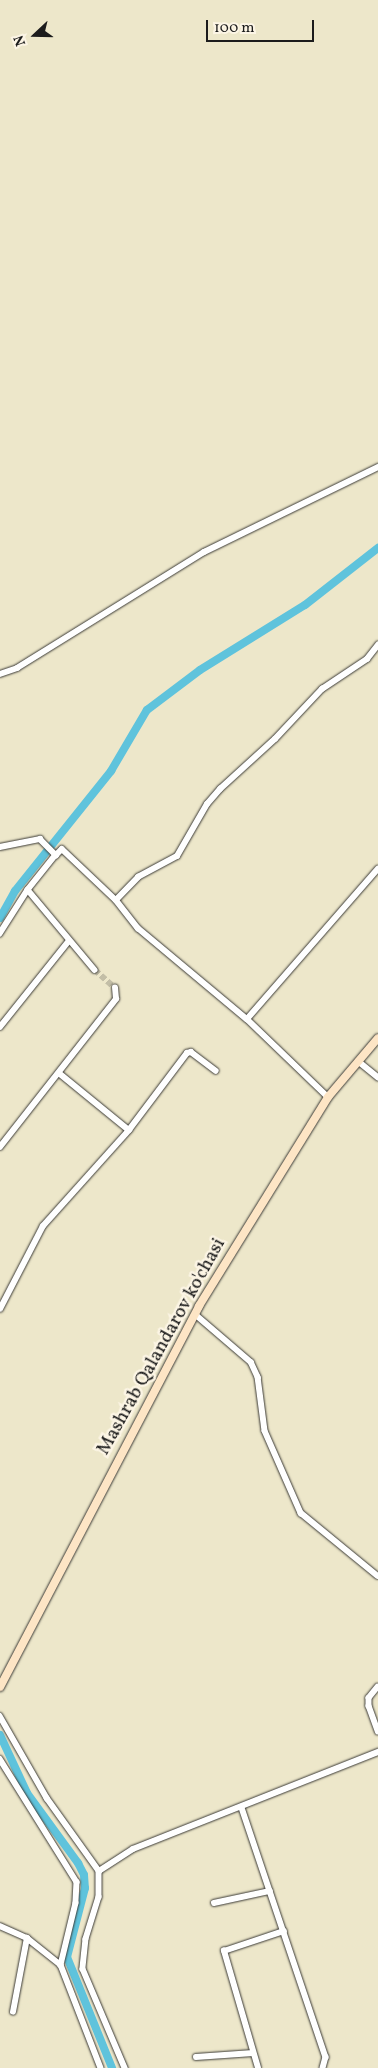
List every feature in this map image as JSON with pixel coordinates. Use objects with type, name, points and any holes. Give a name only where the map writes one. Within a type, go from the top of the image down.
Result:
[{"type":"main road","name":"Mashrab Qalandarov ko'chasi","points":[[0,1687],[195,1314],[328,1097],[378,1038]]},
{"type":"street","points":[[0,674],[17,668],[204,552],[378,467]]},
{"type":"street","points":[[116,900],[138,877],[178,856],[207,804],[220,789],[275,739],[322,689],[366,659],[378,645]]},
{"type":"street","points":[[0,847],[40,839],[55,854]]},
{"type":"street","points":[[0,934],[28,890],[55,854],[62,849],[116,900],[138,928],[247,1019],[328,1097]]},
{"type":"street","points":[[247,1019],[378,869]]},
{"type":"street","points":[[28,890],[68,942],[95,970]]},
{"type":"street","points":[[0,1028],[68,942]]},
{"type":"street","points":[[0,1147],[116,999],[115,988]]},
{"type":"street","points":[[0,1309],[43,1226],[129,1130],[187,1053],[191,1052],[216,1071]]},
{"type":"street","points":[[358,1061],[378,1077]]},
{"type":"street","points":[[58,1073],[129,1130]]},
{"type":"street","points":[[195,1314],[251,1362],[258,1377],[265,1431],[301,1513],[378,1576]]},
{"type":"street","points":[[378,1687],[369,1698],[369,1706],[378,1731]]},
{"type":"street","points":[[0,1716],[47,1798],[99,1871],[99,1897],[86,1940],[83,1969],[125,2068]]},
{"type":"street","points":[[99,1871],[133,1849],[242,1808],[378,1752]]},
{"type":"street","points":[[0,1760],[76,1882],[76,1903],[61,1965]]},
{"type":"street","points":[[242,1808],[326,2057],[323,2068]]},
{"type":"street","points":[[214,1903],[270,1891]]},
{"type":"street","points":[[0,1926],[27,1938],[61,1965],[101,2068]]},
{"type":"street","points":[[258,2068],[224,1951],[284,1931]]},
{"type":"street","points":[[13,2012],[27,1938]]},
{"type":"street","points":[[196,2058],[253,2053]]},
{"type":"waterway","points":[[0,918],[15,891],[111,771],[147,710],[200,670],[305,605],[378,548]]},
{"type":"waterway","points":[[0,1735],[27,1793],[78,1863],[84,1875],[85,1888],[67,1957],[112,2068]]},
{"type":"tunnel","points":[[95,970],[115,988]]}]
